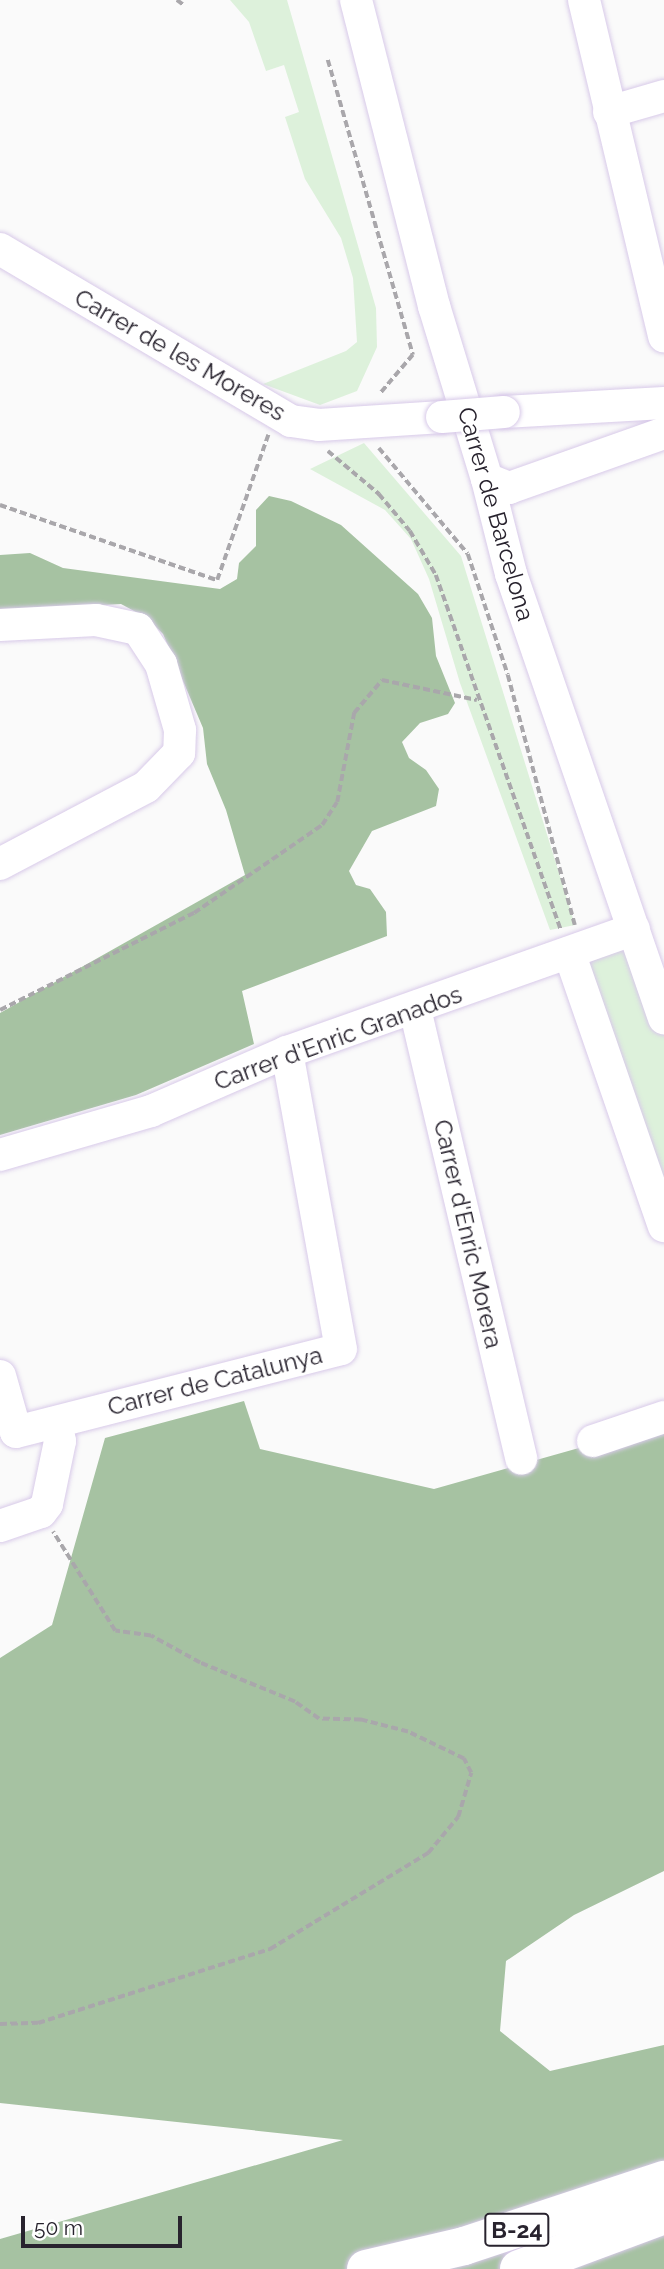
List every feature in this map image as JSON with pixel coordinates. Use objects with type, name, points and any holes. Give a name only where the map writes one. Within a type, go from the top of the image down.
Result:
[{"type":"highway","name":"B-24","points":[[366,2269],[464,2246],[664,2180]]},
{"type":"highway","name":"B-24","points":[[519,2269],[664,2215]]},
{"type":"street","name":"Carrer de Barcelona","points":[[356,0],[434,306],[487,479],[511,574],[664,1018]]},
{"type":"street","points":[[584,0],[664,337]]},
{"type":"street","points":[[609,112],[664,96]]},
{"type":"street","name":"Carrer de les Moreres","points":[[0,249],[283,417],[306,425],[664,403]]},
{"type":"street","points":[[487,479],[509,488],[664,433]]},
{"type":"street","points":[[0,625],[96,620],[138,629],[161,664],[180,730],[179,753],[146,787],[0,864]]},
{"type":"street","points":[[634,929],[664,938]]},
{"type":"street","name":"Carrer d'Enric Granados","points":[[0,1155],[151,1111],[287,1052],[576,952],[634,929]]},
{"type":"street","points":[[576,952],[664,1226]]},
{"type":"street","name":"Carrer d'Enric Morera","points":[[415,1009],[521,1460]]},
{"type":"street","name":"Carrer de Catalunya","points":[[0,1376],[16,1432],[341,1349],[287,1052]]},
{"type":"street","points":[[593,1441],[664,1417]]},
{"type":"street","points":[[0,1526],[41,1512],[60,1441],[56,1422]]},
{"type":"path","points":[[177,0],[185,6]]},
{"type":"path","points":[[328,60],[413,355],[370,405],[372,440],[468,554],[508,675],[576,952]]},
{"type":"path","points":[[0,505],[216,580],[283,417],[379,494],[410,531],[436,575],[477,700],[576,952]]},
{"type":"path","points":[[0,1010],[194,913],[322,825],[337,802],[354,713],[382,680],[477,700]]},
{"type":"path","points":[[0,2024],[38,2023],[270,1949],[428,1853],[458,1816],[471,1773],[464,1759],[408,1732],[361,1720],[318,1719],[295,1702],[200,1663],[151,1636],[115,1631],[41,1512]]},
{"type":"green space","points":[[230,0],[287,0],[376,308],[377,347],[357,391],[320,405],[263,384],[346,351],[357,342],[353,278],[341,238],[305,179],[285,117],[299,112],[284,65],[266,71],[249,22]]},
{"type":"green space","points":[[364,443],[461,556],[575,925],[550,930],[460,683],[429,579],[411,539],[385,510],[310,469]]},
{"type":"green space","points":[[269,496],[291,501],[341,525],[418,594],[432,618],[436,656],[455,703],[448,714],[420,723],[402,742],[409,758],[426,770],[439,789],[436,806],[372,831],[349,871],[356,885],[370,889],[386,912],[387,936],[242,991],[254,1044],[136,1095],[0,1135],[0,1013],[245,875],[226,810],[207,764],[203,728],[163,634],[147,618],[121,604],[0,611],[0,555],[30,553],[63,568],[220,589],[237,579],[239,563],[256,546],[256,510]]},
{"type":"green space","points":[[631,935],[664,1029],[664,1211],[582,955]]},
{"type":"green space","points":[[244,1401],[260,1449],[434,1489],[664,1424],[664,1871],[574,1915],[506,1961],[500,2031],[550,2071],[664,2045],[664,2269],[0,2269],[0,2239],[343,2140],[0,2103],[0,1658],[52,1625],[105,1438]]}]
